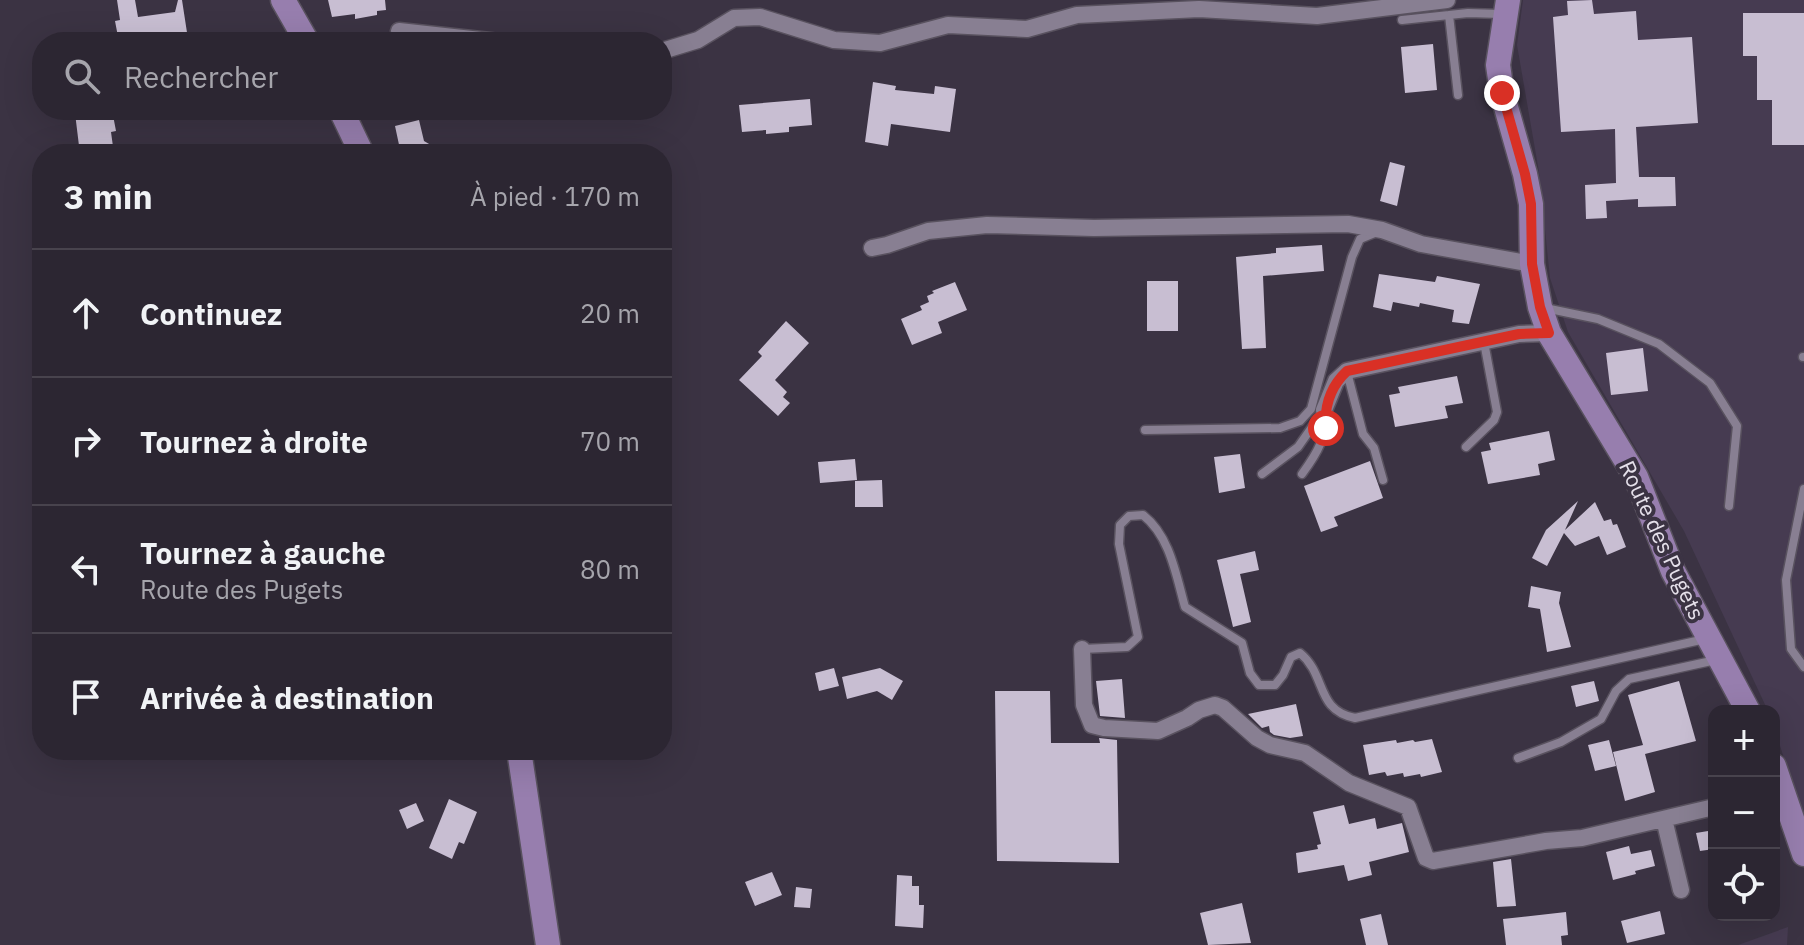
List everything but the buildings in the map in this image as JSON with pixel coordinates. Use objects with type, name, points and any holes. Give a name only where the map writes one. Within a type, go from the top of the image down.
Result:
[{"type":"main road","points":[[283,0],[301,32]]},
{"type":"main road","name":"Route des Pugets","points":[[1507,7],[1498,65],[1502,93],[1531,204],[1532,264],[1540,307],[1549,333],[1636,477],[1673,571],[1745,705]]},
{"type":"main road","points":[[346,120],[357,144]]},
{"type":"main road","points":[[520,760],[548,945]]},
{"type":"main road","points":[[1780,794],[1804,854]]},
{"type":"street","points":[[672,48],[698,40],[734,18],[760,17],[834,40],[880,43],[948,25],[1027,29],[1077,15],[1199,9],[1317,16],[1448,7]]},
{"type":"street","points":[[399,31],[408,32]]},
{"type":"street","points":[[872,248],[928,231],[987,225],[1094,228],[1308,223],[1348,224],[1382,230],[1421,244],[1532,264]]},
{"type":"street","points":[[1324,410],[1336,381],[1347,371],[1519,334],[1549,333]]},
{"type":"street","points":[[1082,649],[1084,705],[1092,725],[1158,731],[1207,706],[1223,708],[1257,738],[1270,745],[1305,753],[1349,783],[1408,807],[1426,858],[1433,861],[1546,841],[1582,838],[1708,808]]},
{"type":"street","points":[[1664,819],[1681,890]]},
{"type":"lane","points":[[1402,20],[1448,7],[1507,7]]},
{"type":"lane","points":[[1448,7],[1458,95]]},
{"type":"lane","points":[[1145,430],[1280,428],[1300,421],[1311,409],[1352,257],[1360,239],[1382,230]]},
{"type":"lane","points":[[1540,307],[1598,319],[1659,344],[1710,383],[1737,426],[1729,506]]},
{"type":"lane","points":[[1466,447],[1494,420],[1497,412],[1484,342]]},
{"type":"lane","points":[[1347,371],[1363,434],[1374,448],[1383,480]]},
{"type":"lane","points":[[1262,474],[1298,447],[1324,410]]},
{"type":"lane","points":[[1302,474],[1321,449],[1326,428],[1324,410]]},
{"type":"lane","points":[[1804,489],[1786,580],[1791,649],[1804,667]]},
{"type":"lane","points":[[1082,649],[1127,647],[1138,637],[1119,544],[1120,525],[1129,516],[1143,515],[1155,524],[1169,552],[1185,607],[1242,643],[1250,673],[1259,685],[1275,685],[1291,657],[1300,653],[1310,661],[1331,708],[1341,715],[1355,718],[1715,648]]},
{"type":"lane","points":[[1518,758],[1561,742],[1601,719],[1616,691],[1629,679],[1715,648]]},
{"type":"shaded area","points":[[1523,0],[1804,0],[1804,821],[1780,746],[1780,705],[1765,705],[1684,531],[1568,332],[1550,278],[1539,172],[1517,45]]},
{"type":"shaded area","points":[[1788,927],[1787,945],[1738,945]]},
{"type":"route","points":[[1326,428],[1324,410],[1336,381],[1347,371],[1519,334],[1549,333],[1540,307],[1532,264],[1531,204],[1502,93]]}]
